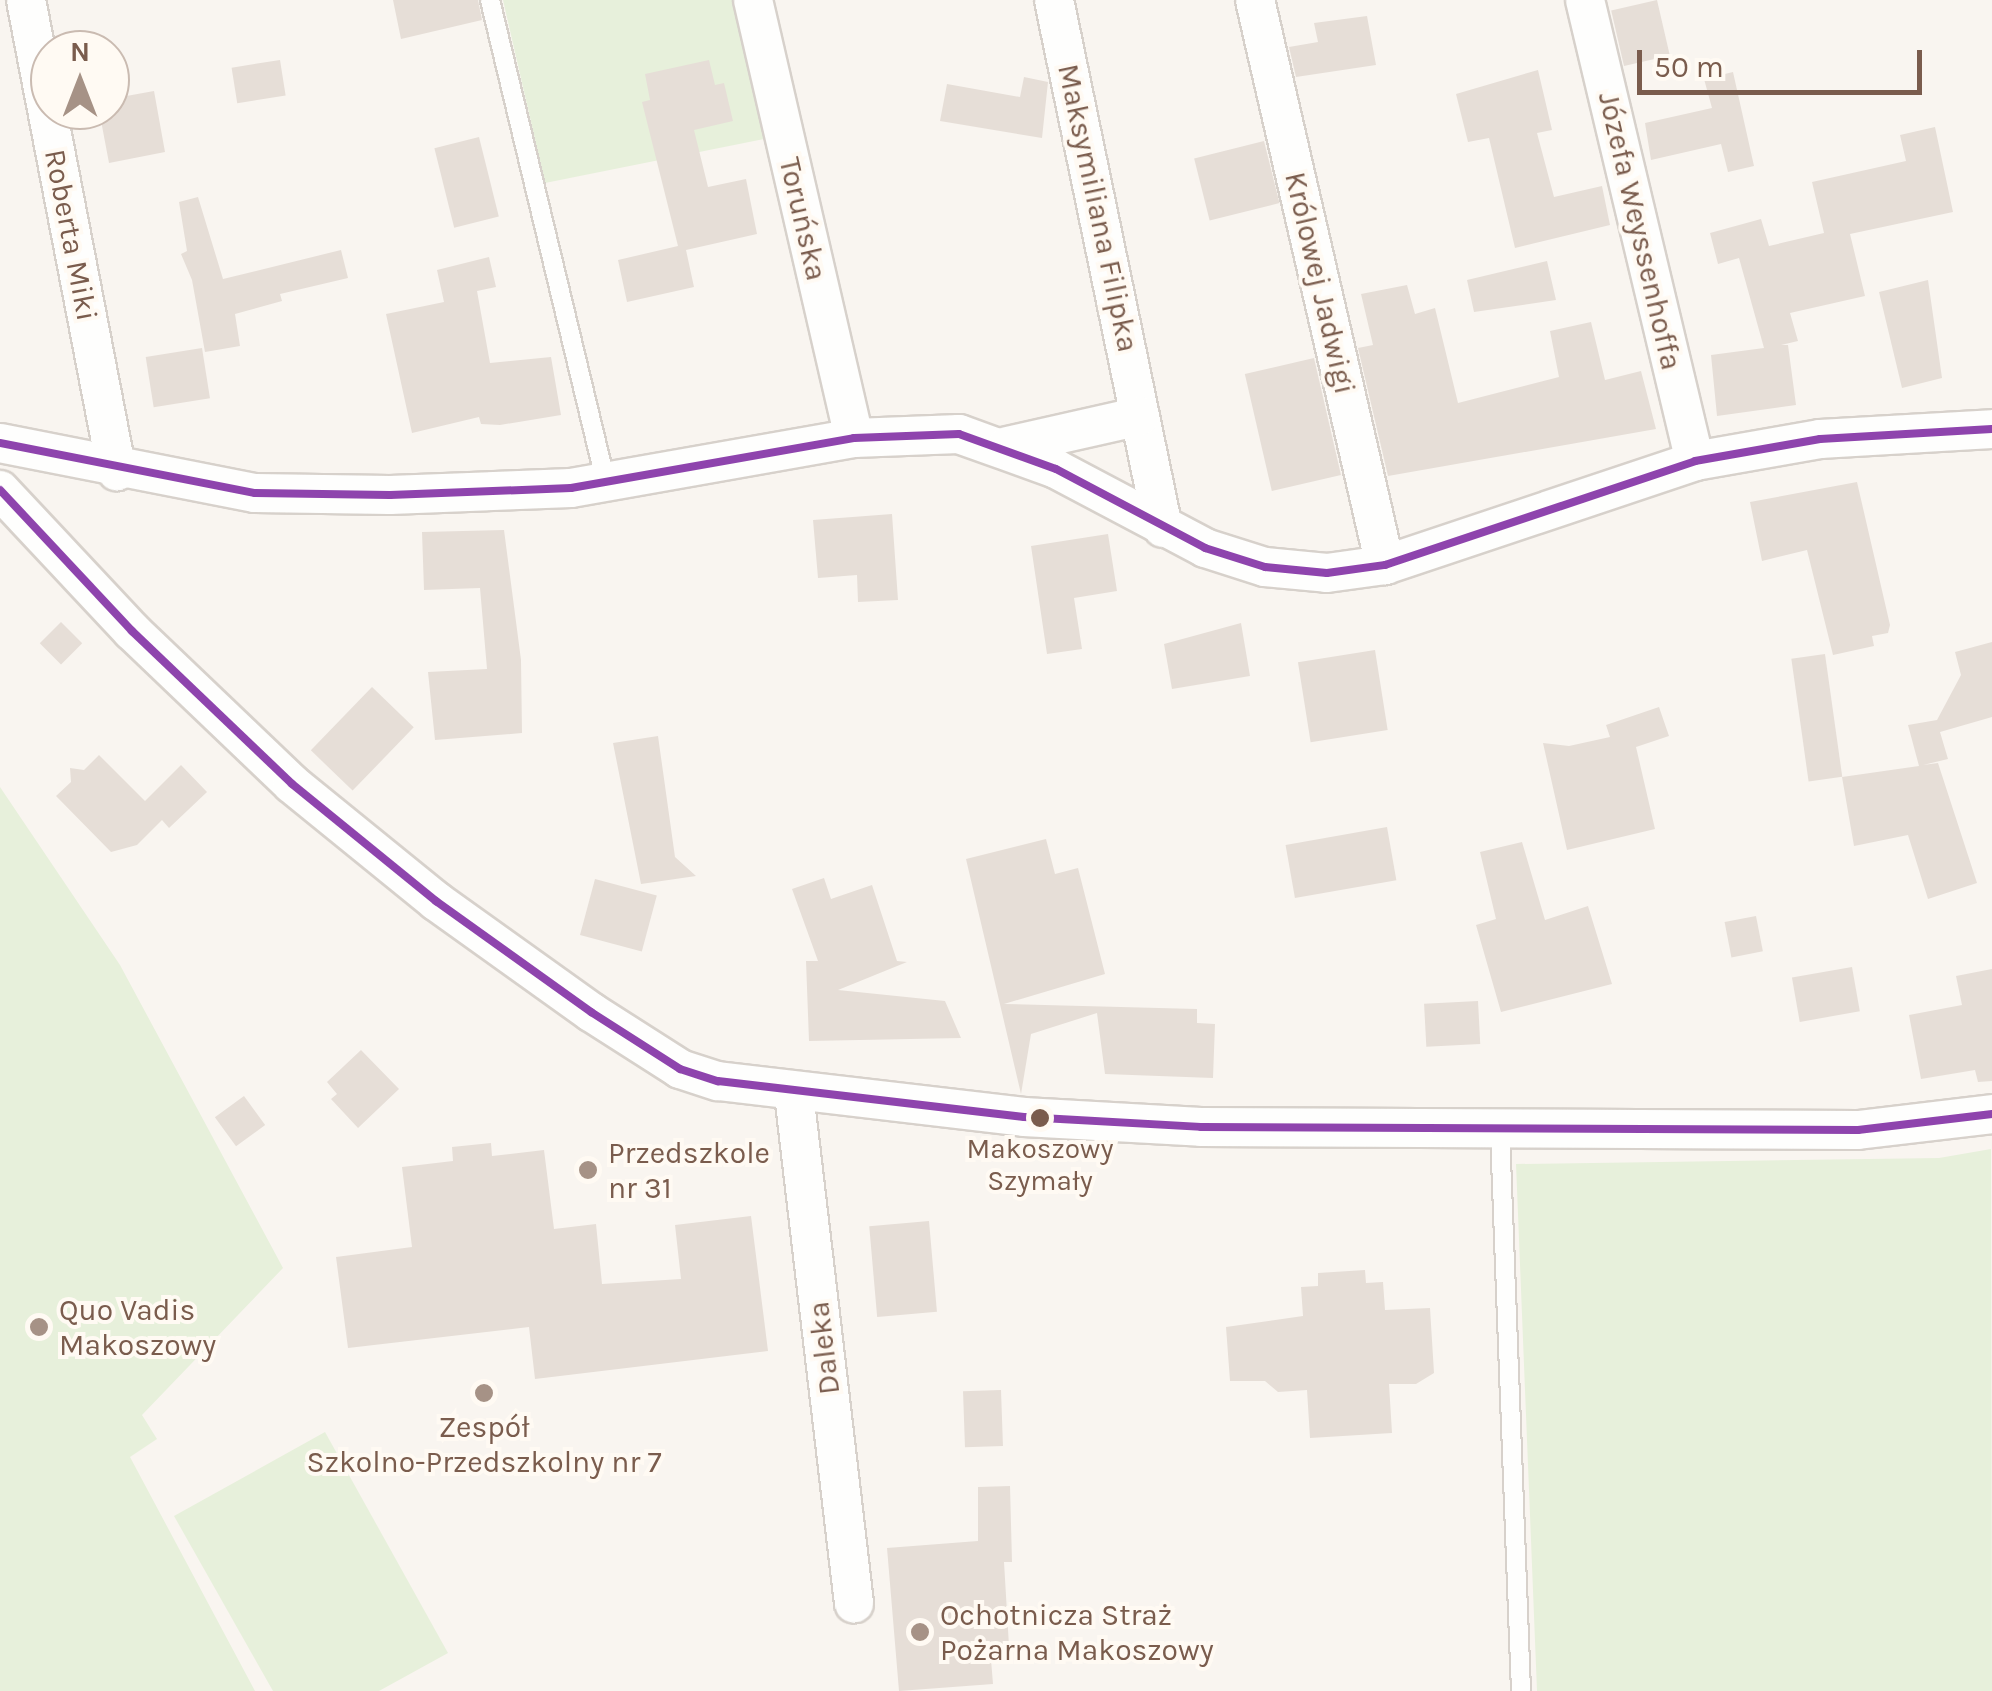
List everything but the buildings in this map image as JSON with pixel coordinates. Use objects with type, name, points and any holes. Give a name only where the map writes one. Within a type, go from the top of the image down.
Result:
[{"type":"street","name":"Roberta Miki","points":[[26,0],[117,470]]},
{"type":"street","name":"Toruńska","points":[[752,0],[854,438]]},
{"type":"street","name":"Maksymiliana Filipka","points":[[1054,0],[1163,528]]},
{"type":"street","name":"Królowej Jadwigi","points":[[1255,0],[1385,565]]},
{"type":"street","name":"Józefa Weyssenhoffa","points":[[1585,0],[1695,461]]},
{"type":"street","points":[[1007,446],[1140,416]]},
{"type":"street","points":[[0,443],[117,470],[255,494],[496,494],[606,483],[854,438],[959,434],[1007,446],[1163,528],[1265,567],[1327,573],[1385,565],[1695,461],[1820,439],[1992,429]]},
{"type":"street","points":[[0,490],[132,632],[292,784],[436,900],[680,1068],[794,1094],[1092,1122],[1500,1132],[1858,1130],[1992,1114]]},
{"type":"street","name":"Daleka","points":[[794,1094],[854,1603]]},
{"type":"lane","points":[[490,0],[606,483]]},
{"type":"lane","points":[[1500,1132],[1522,1691]]},
{"type":"green space","points":[[503,0],[732,0],[764,139],[545,183]]},
{"type":"green space","points":[[0,787],[120,965],[283,1268],[142,1415],[157,1439],[130,1457],[255,1691],[0,1691]]},
{"type":"green space","points":[[1991,1149],[1992,1691],[1537,1691],[1516,1164],[1939,1158]]},
{"type":"green space","points":[[325,1432],[448,1653],[379,1691],[273,1691],[174,1516]]},
{"type":"transit line","points":[[0,443],[255,493],[390,495],[571,488],[854,438],[959,434],[1056,469],[1205,548],[1265,567],[1327,573],[1385,565],[1695,461],[1820,439],[1992,429]]},
{"type":"transit line","points":[[0,490],[132,631],[292,784],[436,901],[591,1012],[680,1069],[718,1081],[1024,1117],[1201,1127],[1858,1130],[1992,1114]]},
{"type":"place","name":"Makoszowy Szymały","points":[[1040,1118]]},
{"type":"place","name":"Przedszkole nr 31","points":[[588,1170]]},
{"type":"place","name":"Quo Vadis Makoszowy","points":[[39,1327]]},
{"type":"place","name":"Zespół Szkolno-Przedszkolny nr 7","points":[[484,1393]]},
{"type":"place","name":"Ochotnicza Straż Pożarna Makoszowy","points":[[920,1632]]}]
